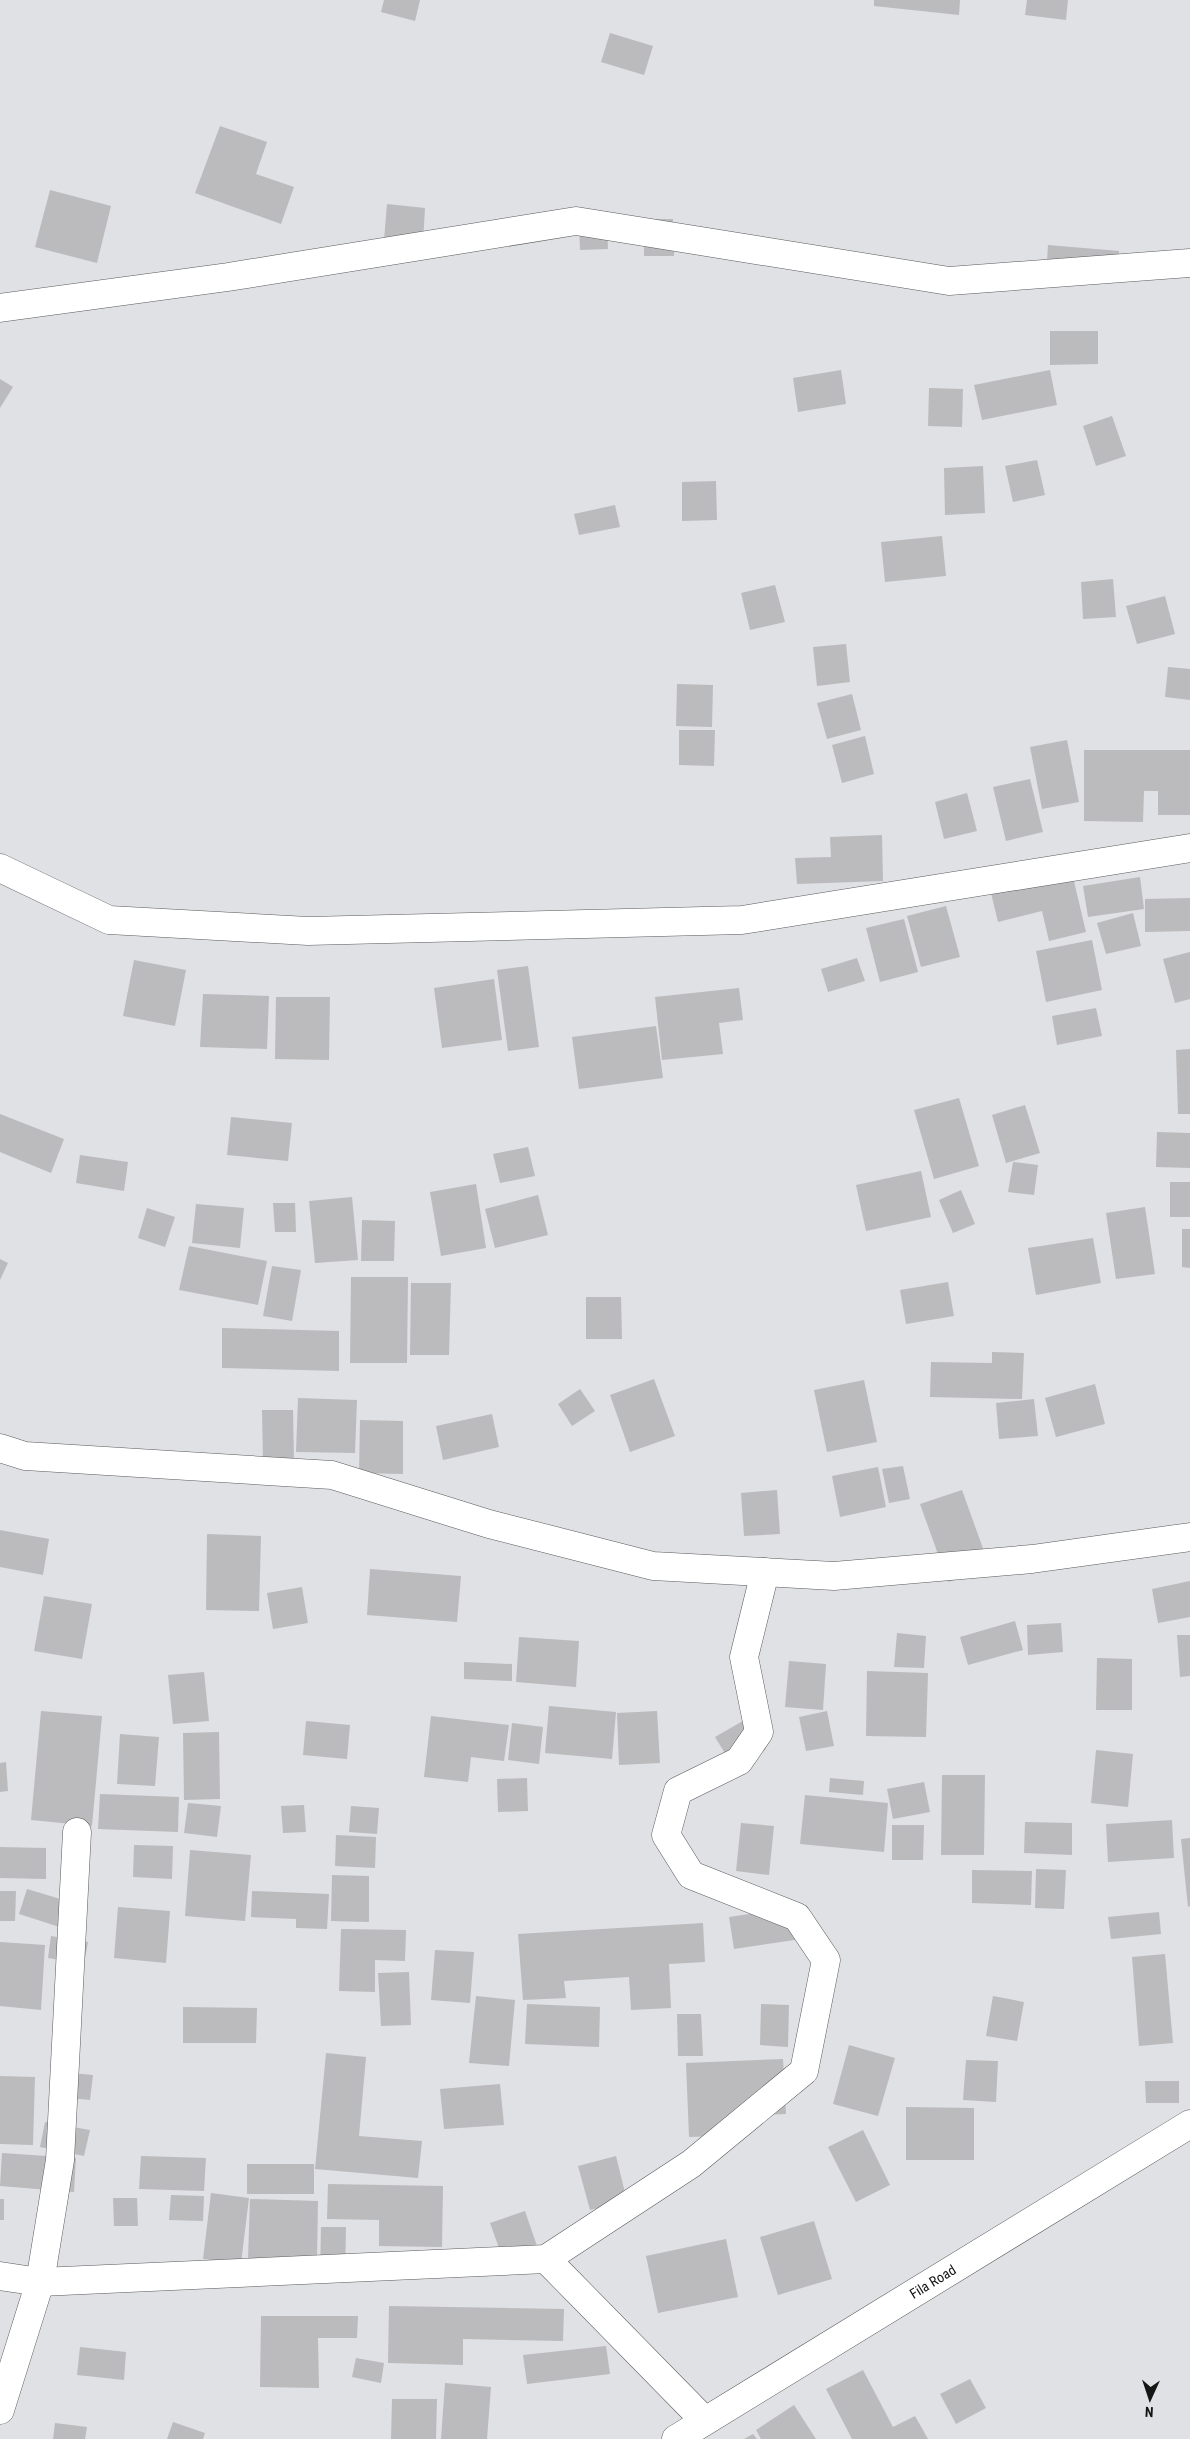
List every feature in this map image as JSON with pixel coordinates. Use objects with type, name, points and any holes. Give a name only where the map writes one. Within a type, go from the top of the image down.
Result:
[{"type":"street","points":[[0,308],[228,277],[576,221],[949,281],[1190,263]]},
{"type":"street","points":[[0,868],[109,920],[308,931],[742,920],[1190,848]]},
{"type":"street","points":[[0,1448],[25,1456],[332,1475],[489,1524],[653,1566],[834,1576],[1032,1560],[1190,1537]]},
{"type":"street","points":[[0,2276],[40,2282],[546,2259],[691,2164],[804,2071],[826,1960],[797,1917],[690,1875],[666,1835],[678,1791],[739,1761],[759,1732],[744,1657],[765,1572]]},
{"type":"street","points":[[0,2410],[40,2282],[60,2160],[78,1832]]},
{"type":"street","name":"Fila Road","points":[[676,2439],[704,2420],[1190,2124]]},
{"type":"street","points":[[546,2259],[704,2420]]},
{"type":"building","points":[[384,0],[420,0],[415,21],[381,12]]},
{"type":"building","points":[[874,0],[960,0],[959,15],[874,6]]},
{"type":"building","points":[[1027,0],[1068,0],[1066,20],[1025,15]]},
{"type":"building","points":[[610,33],[653,46],[644,75],[601,62]]},
{"type":"building","points":[[220,126],[267,142],[256,174],[294,187],[281,224],[195,193]]},
{"type":"building","points":[[50,190],[111,206],[97,263],[35,247]]},
{"type":"building","points":[[387,204],[425,208],[423,243],[384,240]]},
{"type":"building","points":[[644,219],[673,219],[674,256],[644,256]]},
{"type":"building","points":[[607,222],[608,249],[580,250],[579,224]]},
{"type":"building","points":[[1048,245],[1119,251],[1117,282],[1046,277]]},
{"type":"building","points":[[1050,331],[1098,331],[1098,364],[1050,365]]},
{"type":"building","points":[[841,370],[846,404],[798,412],[793,378]]},
{"type":"building","points":[[1050,370],[1057,405],[982,420],[974,385]]},
{"type":"building","points":[[0,379],[13,387],[0,408]]},
{"type":"building","points":[[929,388],[963,389],[962,427],[928,426]]},
{"type":"building","points":[[1112,416],[1126,456],[1096,466],[1083,426]]},
{"type":"building","points":[[1037,460],[1045,495],[1013,502],[1005,466]]},
{"type":"building","points":[[983,466],[985,513],[945,515],[944,468]]},
{"type":"building","points":[[716,481],[717,520],[682,521],[682,482]]},
{"type":"building","points":[[615,505],[620,527],[579,535],[574,514]]},
{"type":"building","points":[[942,536],[946,576],[885,582],[881,542]]},
{"type":"building","points":[[1113,579],[1116,617],[1083,619],[1081,582]]},
{"type":"building","points":[[775,585],[785,622],[750,630],[741,593]]},
{"type":"building","points":[[1165,596],[1175,634],[1137,644],[1126,606]]},
{"type":"building","points":[[846,644],[850,682],[817,686],[813,647]]},
{"type":"building","points":[[1168,667],[1190,669],[1190,700],[1165,697]]},
{"type":"building","points":[[677,684],[713,685],[712,727],[676,726]]},
{"type":"building","points":[[852,694],[861,730],[827,739],[817,703]]},
{"type":"building","points":[[679,730],[715,730],[714,766],[679,765]]},
{"type":"building","points":[[865,736],[874,774],[842,783],[832,745]]},
{"type":"building","points":[[1067,740],[1079,802],[1042,809],[1030,747]]},
{"type":"building","points":[[1084,750],[1190,750],[1190,815],[1158,815],[1158,791],[1144,791],[1143,822],[1084,821]]},
{"type":"building","points":[[1030,779],[1043,832],[1006,841],[993,787]]},
{"type":"building","points":[[967,793],[977,831],[944,839],[935,802]]},
{"type":"building","points":[[882,835],[883,881],[797,884],[795,858],[831,857],[830,837]]},
{"type":"building","points":[[1072,873],[1086,932],[1049,941],[1042,911],[998,922],[991,893]]},
{"type":"building","points":[[1140,877],[1144,909],[1088,917],[1083,886]]},
{"type":"building","points":[[1190,898],[1190,931],[1145,932],[1145,899]]},
{"type":"building","points":[[946,906],[960,957],[921,967],[907,916]]},
{"type":"building","points":[[1133,913],[1141,946],[1106,954],[1097,923]]},
{"type":"building","points":[[904,919],[918,972],[880,982],[866,928]]},
{"type":"building","points":[[1092,940],[1102,990],[1046,1002],[1036,951]]},
{"type":"building","points":[[1190,952],[1190,999],[1175,1003],[1163,959]]},
{"type":"building","points":[[857,958],[865,981],[828,992],[821,969]]},
{"type":"building","points":[[134,960],[186,970],[175,1026],[123,1016]]},
{"type":"building","points":[[528,966],[539,1047],[508,1051],[497,970]]},
{"type":"building","points":[[494,979],[502,1040],[442,1048],[434,988]]},
{"type":"building","points":[[739,988],[743,1020],[719,1023],[723,1054],[662,1060],[655,997]]},
{"type":"building","points":[[203,994],[269,996],[267,1049],[200,1047]]},
{"type":"building","points":[[276,997],[330,997],[329,1060],[275,1059]]},
{"type":"building","points":[[1096,1008],[1102,1036],[1057,1045],[1052,1016]]},
{"type":"building","points":[[656,1026],[663,1078],[579,1089],[572,1037]]},
{"type":"building","points":[[1190,1049],[1190,1114],[1178,1114],[1176,1050]]},
{"type":"building","points":[[959,1098],[979,1166],[934,1179],[914,1110]]},
{"type":"building","points":[[1025,1105],[1040,1153],[1006,1163],[992,1115]]},
{"type":"building","points":[[0,1114],[64,1139],[51,1173],[0,1152]]},
{"type":"building","points":[[231,1117],[292,1123],[288,1161],[227,1155]]},
{"type":"building","points":[[1157,1132],[1190,1133],[1190,1168],[1156,1167]]},
{"type":"building","points":[[528,1147],[535,1176],[500,1183],[493,1154]]},
{"type":"building","points":[[80,1155],[128,1162],[124,1191],[76,1183]]},
{"type":"building","points":[[1013,1162],[1038,1165],[1034,1195],[1008,1192]]},
{"type":"building","points":[[921,1171],[931,1217],[866,1231],[856,1185]]},
{"type":"building","points":[[1170,1182],[1190,1182],[1190,1217],[1170,1217]]},
{"type":"building","points":[[476,1184],[486,1248],[441,1256],[430,1192]]},
{"type":"building","points":[[961,1190],[975,1224],[953,1233],[939,1200]]},
{"type":"building","points":[[538,1195],[548,1235],[495,1248],[485,1209]]},
{"type":"building","points":[[352,1197],[358,1260],[315,1263],[309,1201]]},
{"type":"building","points":[[273,1203],[295,1203],[296,1232],[275,1232]]},
{"type":"building","points":[[196,1204],[244,1208],[240,1248],[192,1243]]},
{"type":"building","points":[[1145,1207],[1155,1274],[1116,1279],[1106,1213]]},
{"type":"building","points":[[147,1208],[175,1217],[165,1247],[138,1238]]},
{"type":"building","points":[[362,1220],[395,1221],[394,1261],[361,1261]]},
{"type":"building","points":[[1182,1229],[1190,1229],[1190,1268],[1182,1267]]},
{"type":"building","points":[[1093,1238],[1101,1283],[1036,1295],[1028,1248]]},
{"type":"building","points":[[189,1246],[267,1261],[258,1305],[179,1290]]},
{"type":"building","points":[[0,1259],[8,1263],[0,1280]]},
{"type":"building","points":[[272,1266],[301,1270],[292,1321],[263,1316]]},
{"type":"building","points":[[351,1277],[408,1277],[407,1363],[350,1363]]},
{"type":"building","points":[[948,1282],[954,1316],[906,1324],[900,1290]]},
{"type":"building","points":[[411,1283],[451,1283],[449,1355],[410,1355]]},
{"type":"building","points":[[586,1297],[621,1297],[622,1339],[586,1339]]},
{"type":"building","points":[[222,1328],[339,1331],[339,1371],[222,1368]]},
{"type":"building","points":[[992,1352],[1024,1353],[1022,1399],[930,1397],[931,1362],[992,1363]]},
{"type":"building","points":[[654,1379],[675,1436],[630,1452],[610,1395]]},
{"type":"building","points":[[864,1380],[877,1442],[827,1452],[814,1390]]},
{"type":"building","points":[[1095,1384],[1105,1424],[1056,1437],[1045,1398]]},
{"type":"building","points":[[580,1389],[595,1411],[572,1426],[558,1404]]},
{"type":"building","points":[[298,1398],[357,1400],[355,1453],[296,1452]]},
{"type":"building","points":[[1034,1399],[1038,1436],[999,1439],[996,1403]]},
{"type":"building","points":[[262,1410],[293,1410],[294,1461],[263,1462]]},
{"type":"building","points":[[492,1414],[499,1447],[443,1460],[436,1426]]},
{"type":"building","points":[[360,1420],[403,1421],[403,1474],[359,1473]]},
{"type":"building","points":[[903,1466],[910,1499],[889,1503],[882,1469]]},
{"type":"building","points":[[878,1467],[886,1507],[840,1517],[832,1476]]},
{"type":"building","points":[[777,1490],[780,1534],[744,1536],[741,1493]]},
{"type":"building","points":[[962,1490],[990,1568],[948,1582],[920,1504]]},
{"type":"building","points":[[0,1530],[49,1539],[43,1575],[0,1567]]},
{"type":"building","points":[[207,1534],[261,1536],[259,1611],[206,1610]]},
{"type":"building","points":[[370,1569],[461,1576],[457,1622],[367,1615]]},
{"type":"building","points":[[1190,1581],[1190,1617],[1158,1623],[1152,1589]]},
{"type":"building","points":[[302,1587],[308,1623],[273,1629],[267,1593]]},
{"type":"building","points":[[44,1596],[92,1604],[82,1659],[34,1651]]},
{"type":"building","points":[[1015,1621],[1023,1650],[968,1665],[960,1637]]},
{"type":"building","points":[[1061,1623],[1063,1652],[1028,1655],[1027,1625]]},
{"type":"building","points":[[897,1633],[926,1636],[924,1668],[894,1667]]},
{"type":"building","points":[[1177,1635],[1190,1635],[1190,1676],[1180,1677]]},
{"type":"building","points":[[519,1637],[579,1641],[576,1687],[516,1682]]},
{"type":"building","points":[[1097,1658],[1132,1659],[1132,1710],[1096,1710]]},
{"type":"building","points":[[789,1661],[826,1664],[823,1710],[785,1707]]},
{"type":"building","points":[[464,1662],[512,1664],[512,1681],[464,1679]]},
{"type":"building","points":[[867,1671],[928,1673],[926,1737],[866,1736]]},
{"type":"building","points":[[204,1672],[209,1721],[173,1724],[168,1675]]},
{"type":"building","points":[[549,1706],[616,1712],[612,1759],[545,1753]]},
{"type":"building","points":[[41,1711],[102,1716],[92,1826],[31,1820]]},
{"type":"building","points":[[657,1711],[660,1763],[619,1765],[617,1713]]},
{"type":"building","points":[[827,1711],[834,1746],[806,1751],[799,1717]]},
{"type":"building","points":[[431,1716],[509,1725],[504,1761],[471,1757],[468,1782],[424,1777]]},
{"type":"building","points":[[748,1718],[766,1749],[734,1768],[715,1737]]},
{"type":"building","points":[[306,1721],[350,1725],[347,1759],[303,1755]]},
{"type":"building","points":[[512,1723],[543,1727],[539,1764],[508,1760]]},
{"type":"building","points":[[219,1732],[220,1799],[184,1800],[183,1733]]},
{"type":"building","points":[[120,1734],[159,1737],[155,1786],[117,1784]]},
{"type":"building","points":[[1096,1750],[1133,1754],[1128,1807],[1091,1803]]},
{"type":"building","points":[[6,1762],[8,1791],[0,1792],[0,1763]]},
{"type":"building","points":[[942,1775],[985,1775],[984,1855],[941,1855]]},
{"type":"building","points":[[527,1778],[528,1811],[498,1812],[497,1779]]},
{"type":"building","points":[[830,1778],[864,1781],[863,1795],[829,1792]]},
{"type":"building","points":[[924,1782],[930,1812],[893,1819],[887,1789]]},
{"type":"building","points":[[100,1794],[179,1797],[178,1832],[98,1829]]},
{"type":"building","points":[[805,1795],[888,1803],[884,1852],[800,1844]]},
{"type":"building","points":[[188,1803],[221,1806],[217,1837],[184,1833]]},
{"type":"building","points":[[304,1805],[306,1832],[283,1833],[281,1806]]},
{"type":"building","points":[[351,1806],[379,1808],[377,1834],[349,1832]]},
{"type":"building","points":[[1172,1820],[1174,1858],[1108,1862],[1106,1824]]},
{"type":"building","points":[[1025,1822],[1072,1823],[1072,1855],[1024,1853]]},
{"type":"building","points":[[741,1823],[774,1826],[769,1875],[736,1871]]},
{"type":"building","points":[[892,1825],[924,1825],[923,1860],[892,1860]]},
{"type":"building","points":[[336,1835],[376,1837],[375,1868],[335,1866]]},
{"type":"building","points":[[1190,1838],[1190,1906],[1188,1907],[1181,1839]]},
{"type":"building","points":[[134,1845],[173,1846],[172,1879],[133,1877]]},
{"type":"building","points":[[0,1847],[46,1848],[46,1879],[0,1878]]},
{"type":"building","points":[[190,1850],[251,1855],[245,1921],[185,1916]]},
{"type":"building","points":[[1036,1869],[1066,1870],[1064,1909],[1035,1908]]},
{"type":"building","points":[[972,1870],[1032,1871],[1031,1905],[972,1903]]},
{"type":"building","points":[[332,1875],[369,1876],[369,1922],[331,1921]]},
{"type":"building","points":[[27,1889],[77,1904],[69,1930],[19,1914]]},
{"type":"building","points":[[0,1891],[16,1891],[15,1921],[0,1921]]},
{"type":"building","points":[[252,1891],[329,1894],[327,1929],[296,1928],[296,1919],[251,1917]]},
{"type":"building","points":[[803,1906],[808,1938],[734,1949],[729,1917]]},
{"type":"building","points":[[118,1907],[170,1911],[166,1963],[114,1958]]},
{"type":"building","points":[[1159,1912],[1161,1934],[1111,1939],[1108,1917]]},
{"type":"building","points":[[703,1923],[705,1962],[669,1964],[671,2008],[631,2010],[629,1977],[564,1981],[566,1998],[523,2000],[518,1934]]},
{"type":"building","points":[[341,1929],[406,1930],[405,1961],[375,1960],[375,1992],[339,1991]]},
{"type":"building","points":[[51,1936],[88,1942],[84,1964],[48,1958]]},
{"type":"building","points":[[0,1942],[45,1945],[41,2010],[0,2006]]},
{"type":"building","points":[[435,1950],[474,1952],[470,2003],[431,2000]]},
{"type":"building","points":[[1165,1954],[1173,2043],[1139,2046],[1132,1957]]},
{"type":"building","points":[[409,1972],[411,2025],[381,2026],[378,1973]]},
{"type":"building","points":[[476,1996],[515,2000],[509,2066],[469,2063]]},
{"type":"building","points":[[993,1996],[1024,2002],[1017,2041],[986,2036]]},
{"type":"building","points":[[527,2004],[600,2007],[599,2047],[525,2044]]},
{"type":"building","points":[[761,2004],[789,2005],[788,2047],[760,2045]]},
{"type":"building","points":[[183,2007],[257,2008],[256,2043],[183,2043]]},
{"type":"building","points":[[677,2014],[701,2014],[703,2056],[678,2056]]},
{"type":"building","points":[[849,2045],[895,2058],[878,2116],[833,2104]]},
{"type":"building","points":[[326,2053],[366,2057],[359,2136],[422,2141],[418,2178],[315,2169]]},
{"type":"building","points":[[783,2059],[786,2114],[743,2116],[744,2135],[689,2137],[686,2063]]},
{"type":"building","points":[[966,2060],[998,2061],[996,2102],[963,2100]]},
{"type":"building","points":[[60,2072],[93,2075],[90,2100],[58,2097]]},
{"type":"building","points":[[0,2076],[35,2077],[33,2145],[0,2144]]},
{"type":"building","points":[[1145,2081],[1179,2081],[1179,2103],[1146,2103]]},
{"type":"building","points":[[500,2084],[504,2125],[444,2129],[440,2089]]},
{"type":"building","points":[[906,2107],[974,2108],[974,2160],[906,2160]]},
{"type":"building","points":[[45,2122],[90,2130],[84,2156],[40,2147]]},
{"type":"building","points":[[863,2130],[890,2185],[856,2202],[828,2147]]},
{"type":"building","points":[[2,2153],[76,2158],[74,2192],[0,2186]]},
{"type":"building","points":[[141,2156],[206,2158],[204,2191],[139,2189]]},
{"type":"building","points":[[616,2156],[627,2201],[590,2210],[578,2166]]},
{"type":"building","points":[[247,2164],[314,2164],[314,2194],[247,2194]]},
{"type":"building","points":[[328,2184],[443,2186],[442,2247],[379,2246],[379,2220],[327,2219]]},
{"type":"building","points":[[211,2193],[249,2198],[241,2263],[203,2259]]},
{"type":"building","points":[[171,2195],[204,2196],[203,2221],[169,2220]]},
{"type":"building","points":[[113,2198],[137,2198],[138,2226],[114,2226]]},
{"type":"building","points":[[0,2199],[4,2199],[4,2220],[0,2220]]},
{"type":"building","points":[[250,2199],[318,2201],[317,2259],[248,2259]]},
{"type":"building","points":[[525,2211],[537,2246],[503,2259],[490,2223]]},
{"type":"building","points":[[814,2221],[832,2279],[778,2295],[760,2237]]},
{"type":"building","points":[[321,2227],[346,2227],[345,2277],[320,2276]]},
{"type":"building","points":[[726,2239],[738,2297],[658,2313],[646,2256]]},
{"type":"building","points":[[389,2306],[564,2309],[563,2341],[463,2339],[463,2365],[388,2363]]},
{"type":"building","points":[[261,2316],[358,2316],[357,2338],[318,2338],[319,2388],[260,2387]]},
{"type":"building","points":[[606,2346],[610,2374],[527,2384],[523,2355]]},
{"type":"building","points":[[80,2347],[126,2352],[124,2380],[77,2375]]},
{"type":"building","points":[[356,2358],[384,2363],[381,2383],[352,2377]]},
{"type":"building","points":[[863,2370],[893,2427],[915,2416],[928,2439],[852,2439],[826,2389]]},
{"type":"building","points":[[970,2379],[986,2408],[956,2424],[940,2394]]},
{"type":"building","points":[[445,2383],[491,2387],[487,2439],[441,2439]]},
{"type":"building","points":[[392,2399],[437,2399],[436,2439],[391,2439]]},
{"type":"building","points":[[794,2405],[816,2439],[761,2439],[756,2430]]},
{"type":"building","points":[[173,2422],[205,2433],[203,2439],[167,2439]]},
{"type":"building","points":[[55,2423],[87,2427],[85,2439],[53,2439]]},
{"type":"building","points":[[753,2434],[757,2439],[744,2439]]}]
